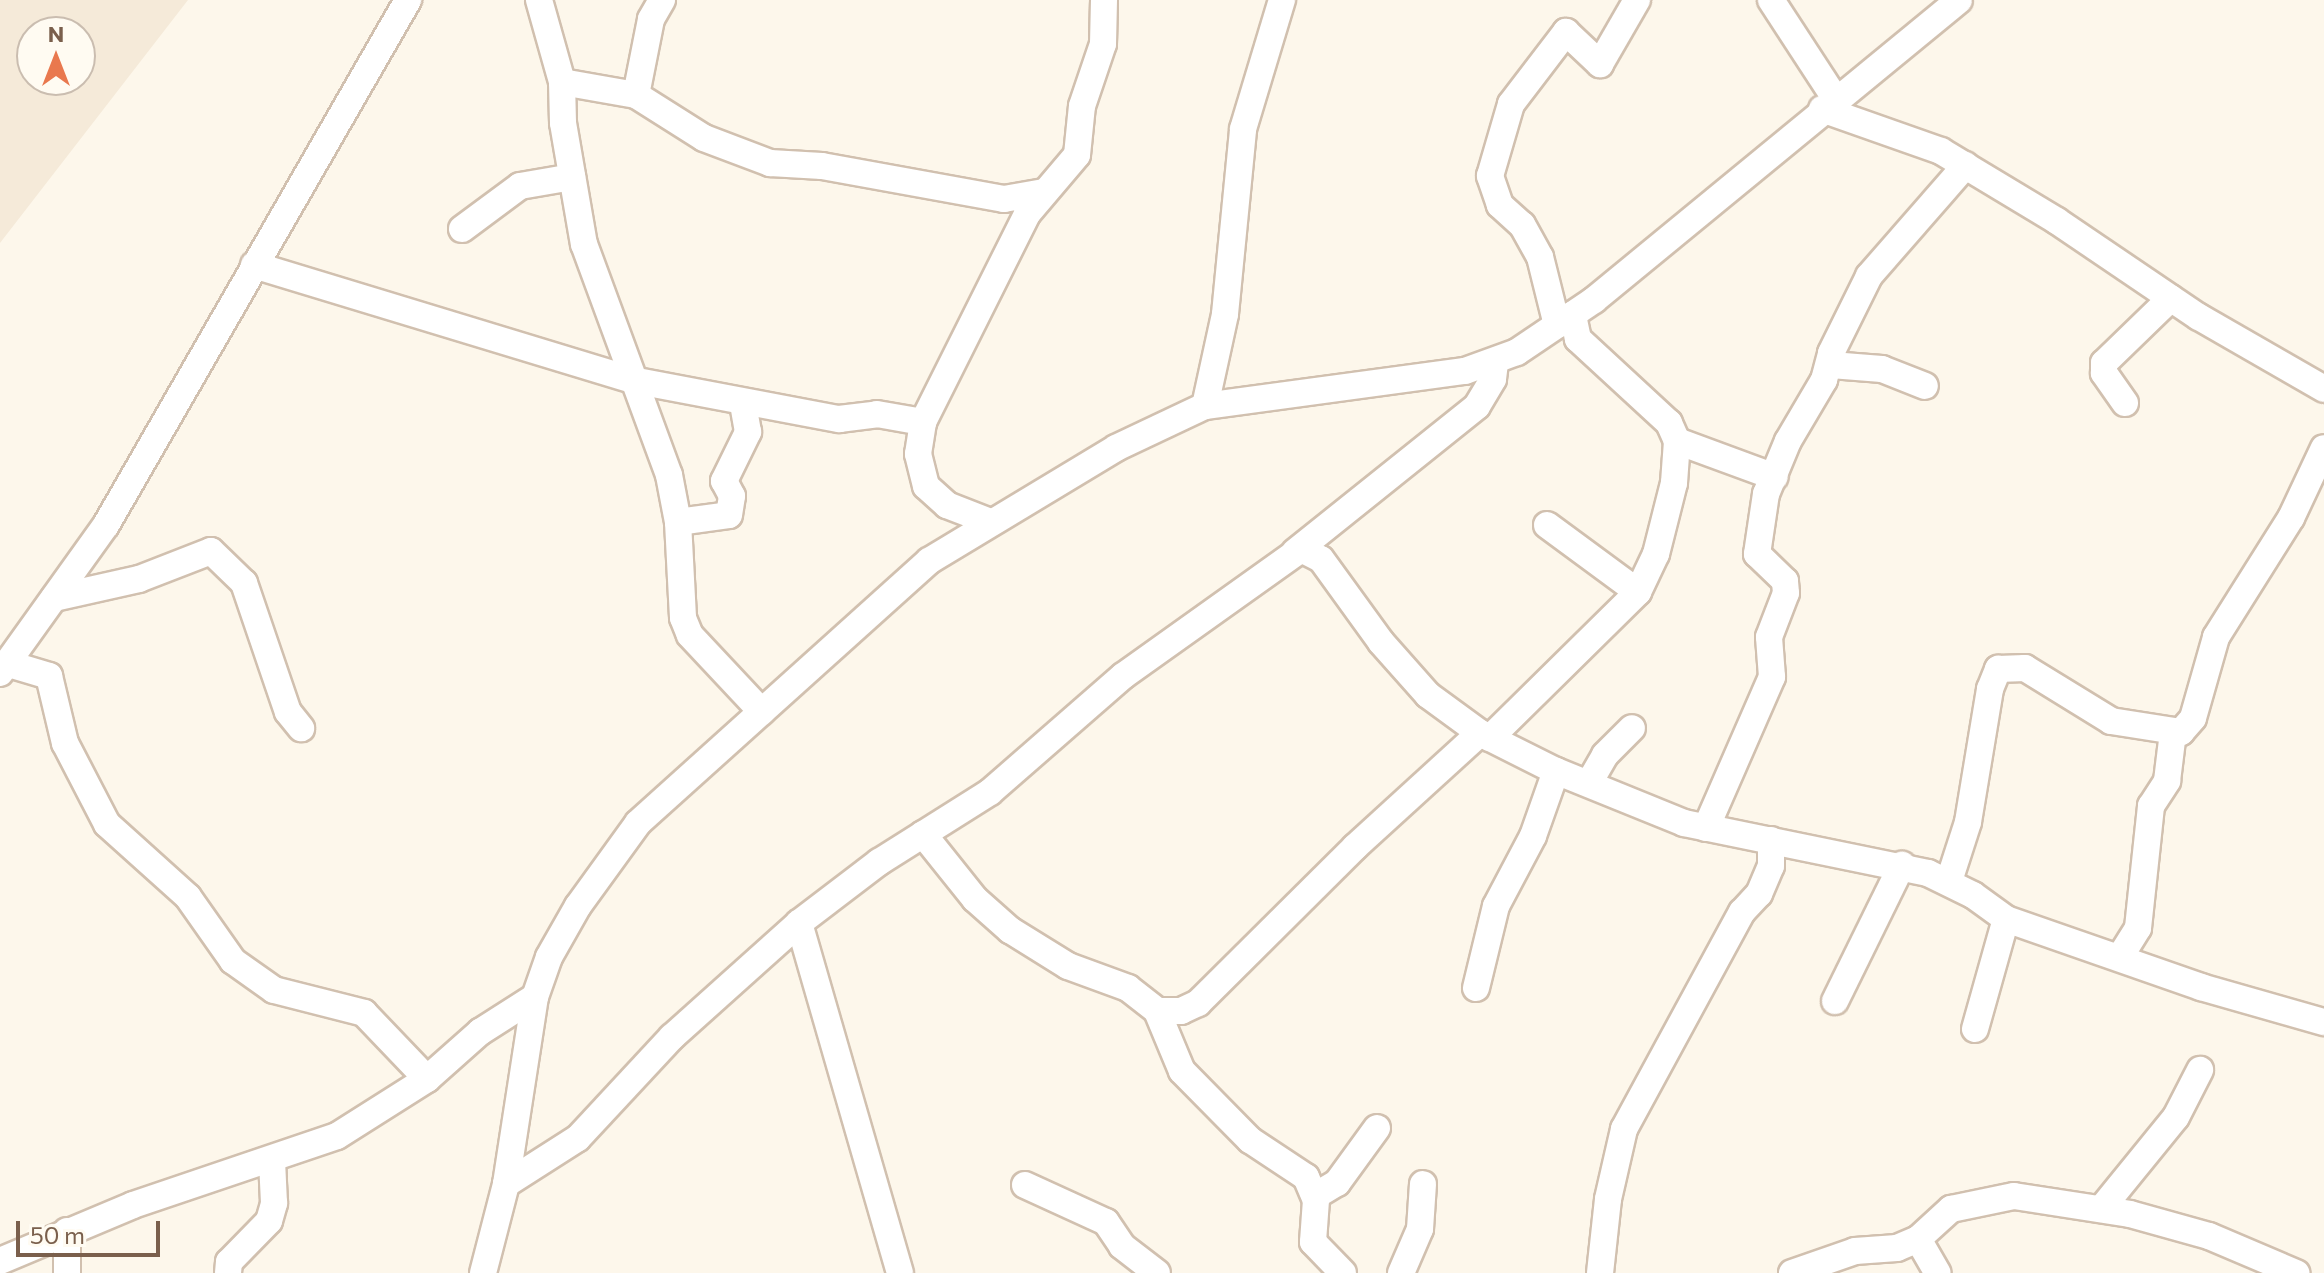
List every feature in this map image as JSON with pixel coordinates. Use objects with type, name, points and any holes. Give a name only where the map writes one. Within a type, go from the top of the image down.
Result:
[{"type":"street","points":[[408,0],[106,525],[4,668],[49,676],[65,743],[107,824],[188,897],[233,961],[274,990],[364,1013],[427,1079]]},
{"type":"street","points":[[539,0],[562,82],[572,177],[596,285],[656,433],[678,522],[681,607],[690,635],[762,712]]},
{"type":"street","points":[[636,95],[651,19],[662,0]]},
{"type":"street","points":[[988,521],[947,505],[926,486],[918,454],[923,422],[987,289],[1042,192],[1077,155],[1082,106],[1103,44],[1104,0]]},
{"type":"street","points":[[1205,406],[1225,314],[1243,129],[1282,0]]},
{"type":"street","points":[[1157,1011],[1181,1011],[1198,1003],[1355,847],[1485,736],[1638,592],[1656,554],[1674,483],[1677,441],[1669,423],[1578,339],[1565,320],[1540,257],[1522,225],[1500,205],[1490,176],[1511,104],[1566,32],[1600,64],[1637,0]]},
{"type":"street","points":[[1771,0],[1829,104],[1966,165],[2171,298],[2324,389]]},
{"type":"street","points":[[483,1273],[506,1184],[535,997],[549,957],[604,864],[638,823],[929,561],[988,521],[1152,428],[1205,406],[1495,363],[1565,320],[1959,0]]},
{"type":"street","points":[[562,82],[636,95],[704,138],[770,163],[822,166],[1004,199],[1042,192]]},
{"type":"street","points":[[1706,828],[1772,677],[1769,637],[1786,593],[1785,581],[1762,562],[1755,546],[1760,515],[1788,441],[1831,365],[1831,353],[1869,276],[1966,165]]},
{"type":"street","points":[[462,229],[520,186],[572,177]]},
{"type":"street","points":[[254,265],[632,380],[839,419],[877,414],[923,422]]},
{"type":"street","points":[[2125,403],[2104,373],[2104,363],[2171,298]]},
{"type":"street","points":[[506,1184],[578,1138],[672,1037],[799,923],[923,834],[990,792],[1123,676],[1295,552],[1477,406],[1493,379],[1495,363]]},
{"type":"street","points":[[1831,365],[1882,369],[1925,386]]},
{"type":"street","points":[[678,522],[720,521],[729,515],[732,496],[724,481],[748,432],[743,403]]},
{"type":"street","points":[[1677,441],[1775,477]]},
{"type":"street","points":[[1949,881],[1968,822],[1990,689],[1998,669],[2025,668],[2111,721],[2173,732],[2189,727],[2216,637],[2291,518],[2324,448]]},
{"type":"street","points":[[1547,525],[1638,592]]},
{"type":"street","points":[[54,598],[139,579],[211,551],[244,583],[288,712],[301,728]]},
{"type":"street","points":[[1295,552],[1314,553],[1402,668],[1485,736],[1556,771],[1706,828],[1902,865],[1949,881],[2006,919],[2324,1022]]},
{"type":"street","points":[[1589,783],[1605,755],[1632,728]]},
{"type":"street","points":[[2120,957],[2138,928],[2151,806],[2167,781],[2173,732]]},
{"type":"street","points":[[1476,988],[1496,906],[1533,836],[1556,771]]},
{"type":"street","points":[[923,834],[975,899],[1010,930],[1068,966],[1128,988],[1157,1011],[1182,1071],[1250,1140],[1306,1177],[1315,1196],[1313,1242],[1343,1273]]},
{"type":"street","points":[[1600,1273],[1608,1199],[1624,1129],[1742,912],[1759,894],[1771,866],[1771,840]]},
{"type":"street","points":[[1835,1001],[1902,865]]},
{"type":"street","points":[[1975,1029],[2006,919]]},
{"type":"street","points":[[799,923],[900,1273]]},
{"type":"street","points":[[0,1261],[67,1231],[337,1136],[427,1079],[480,1032],[535,997]]},
{"type":"street","points":[[2102,1208],[2176,1117],[2200,1070]]},
{"type":"street","points":[[1315,1196],[1337,1183],[1377,1128]]},
{"type":"street","points":[[228,1273],[229,1262],[269,1221],[274,1203],[272,1160]]},
{"type":"street","points":[[1401,1273],[1420,1229],[1423,1184]]},
{"type":"street","points":[[1025,1185],[1106,1222],[1122,1246],[1157,1273]]},
{"type":"street","points":[[1792,1273],[1842,1254],[1897,1248],[1918,1239],[1951,1209],[1994,1197],[2030,1196],[2102,1208],[2209,1236],[2296,1273]]},
{"type":"street","points":[[67,1231],[67,1273]]},
{"type":"street","points":[[1918,1239],[1938,1273]]},
{"type":"shaded area","points":[[0,0],[188,0],[0,243]]}]
